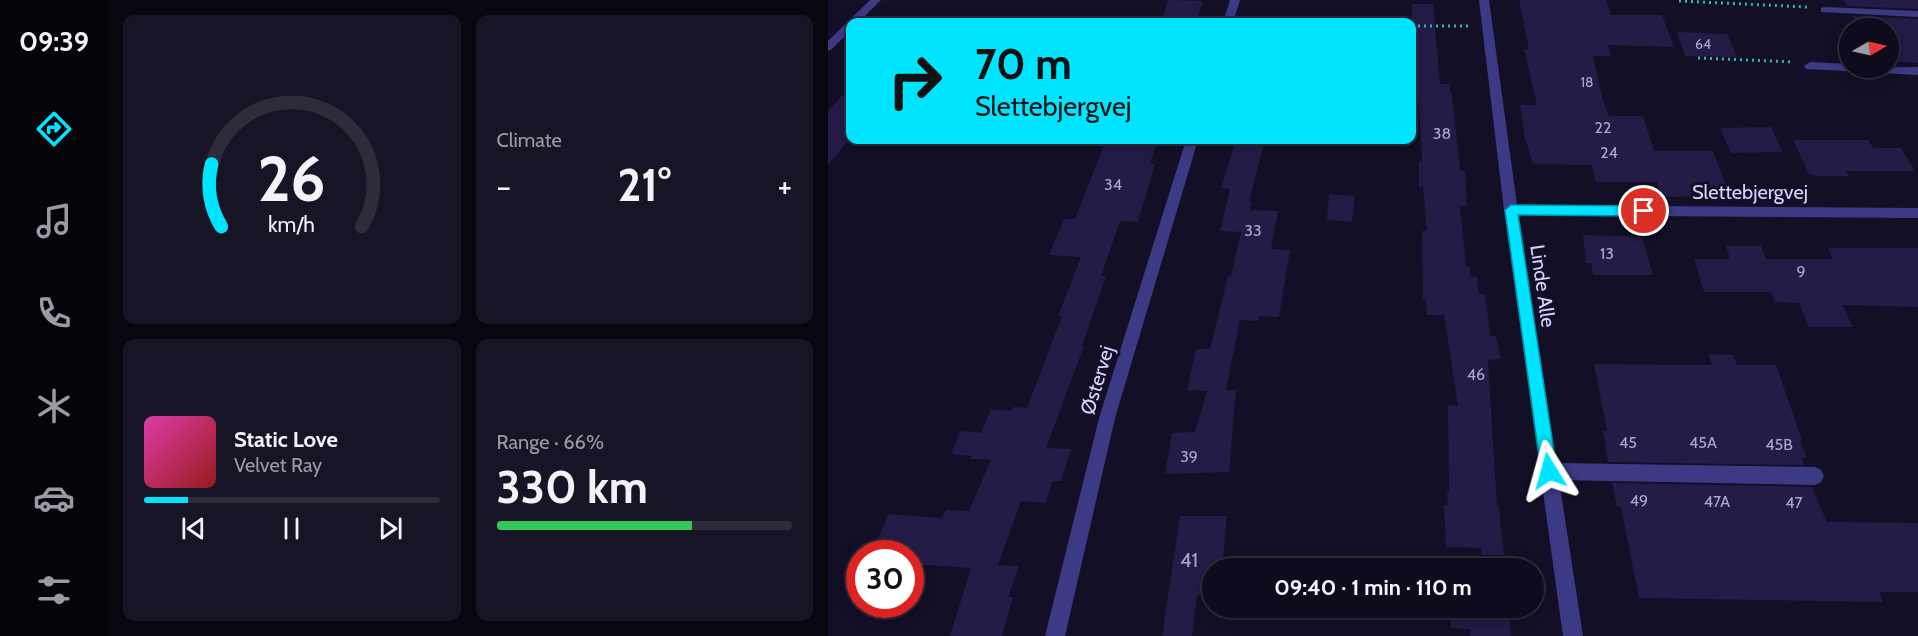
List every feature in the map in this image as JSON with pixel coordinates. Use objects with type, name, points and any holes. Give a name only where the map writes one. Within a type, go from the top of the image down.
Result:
[{"type":"street","points":[[858,18],[876,0]]},
{"type":"street","points":[[1229,18],[1235,0]]},
{"type":"street","name":"Linde Alle","points":[[1484,0],[1511,210],[1574,636]]},
{"type":"street","points":[[1825,10],[1918,14]]},
{"type":"street","points":[[828,47],[846,30]]},
{"type":"street","points":[[1810,66],[1918,71]]},
{"type":"street","name":"Østervej","points":[[1055,636],[1107,418],[1191,144]]},
{"type":"street","name":"Slettebjergvej","points":[[1511,210],[1918,213]]},
{"type":"street","points":[[1549,471],[1815,476]]},
{"type":"path","points":[[1679,1],[1825,10]]},
{"type":"path","points":[[1416,26],[1487,26]]},
{"type":"path","points":[[1698,58],[1801,62],[1810,66]]},
{"type":"building","points":[[1168,0],[1203,1],[1197,18],[1162,18]]},
{"type":"building","points":[[1519,0],[1606,0],[1611,15],[1662,15],[1674,47],[1608,45],[1611,56],[1593,56],[1603,101],[1609,116],[1643,116],[1654,151],[1713,151],[1730,196],[1661,197],[1657,182],[1596,182],[1592,165],[1533,164],[1525,138],[1520,105],[1537,105],[1524,49],[1529,49]]},
{"type":"building","points":[[1844,0],[1918,0],[1918,9],[1847,6]]},
{"type":"building","points":[[1412,4],[1433,4],[1440,84],[1450,84],[1460,171],[1465,171],[1467,206],[1460,206],[1466,267],[1470,267],[1470,276],[1477,277],[1479,294],[1485,294],[1490,336],[1496,336],[1501,359],[1488,360],[1497,506],[1499,506],[1504,555],[1482,555],[1481,548],[1446,547],[1444,505],[1448,505],[1447,492],[1449,492],[1448,405],[1458,406],[1444,315],[1427,315],[1426,299],[1423,299],[1422,231],[1427,231],[1423,187],[1419,187],[1419,161],[1422,161],[1418,93],[1416,93],[1416,18],[1412,18]]},
{"type":"building","points":[[1852,16],[1896,18],[1853,18]]},
{"type":"building","points":[[1899,18],[1918,19],[1918,63],[1899,62]]},
{"type":"building","points":[[1677,32],[1727,34],[1737,57],[1685,56]]},
{"type":"building","points":[[846,91],[846,144],[828,165],[828,111]]},
{"type":"building","points":[[1771,127],[1783,152],[1731,153],[1720,128]]},
{"type":"building","points":[[1793,140],[1868,140],[1873,148],[1901,148],[1915,171],[1846,171],[1849,176],[1809,174]]},
{"type":"building","points":[[1104,144],[1157,144],[1150,164],[1155,164],[1138,222],[1120,221],[1101,276],[1106,276],[1082,346],[1084,346],[1046,448],[1071,449],[1061,481],[1053,481],[1045,503],[1021,501],[998,565],[1019,566],[1008,597],[1013,597],[1002,636],[950,636],[971,568],[924,565],[924,540],[877,540],[889,514],[942,518],[946,510],[969,511],[991,460],[970,459],[972,456],[951,454],[960,431],[981,433],[991,409],[1012,411],[1013,407],[1027,408],[1062,316],[1058,316],[1081,257],[1049,255],[1064,219],[1075,219]]},
{"type":"building","points":[[1235,144],[1264,144],[1249,201],[1252,201],[1250,210],[1278,211],[1271,249],[1290,250],[1279,317],[1259,316],[1258,321],[1240,320],[1226,390],[1236,390],[1229,472],[1165,474],[1172,433],[1195,432],[1207,391],[1187,390],[1196,349],[1210,349],[1241,232],[1220,231],[1230,189],[1221,188]]},
{"type":"building","points":[[1329,194],[1355,196],[1352,222],[1327,220]]},
{"type":"building","points":[[1583,235],[1642,237],[1653,275],[1593,275],[1591,263],[1586,263]]},
{"type":"building","points":[[1726,246],[1761,246],[1766,259],[1833,259],[1828,248],[1918,248],[1918,307],[1842,305],[1853,327],[1809,327],[1799,303],[1775,302],[1771,292],[1704,292],[1694,259],[1730,259]]},
{"type":"building","points":[[1709,354],[1733,355],[1737,365],[1776,365],[1802,440],[1800,440],[1807,458],[1802,458],[1804,465],[1608,462],[1603,431],[1607,431],[1594,364],[1712,365]]},
{"type":"building","points":[[1612,483],[1812,487],[1827,522],[1918,523],[1918,592],[1879,592],[1883,602],[1639,598],[1621,507],[1617,507]]},
{"type":"building","points":[[1180,516],[1227,516],[1223,558],[1202,558],[1202,595],[1197,595],[1192,636],[1162,636]]},
{"type":"building","points":[[1451,618],[1509,618],[1511,636],[1470,636],[1470,629],[1451,628]]},
{"type":"route","points":[[1549,471],[1511,210],[1644,211]]}]
